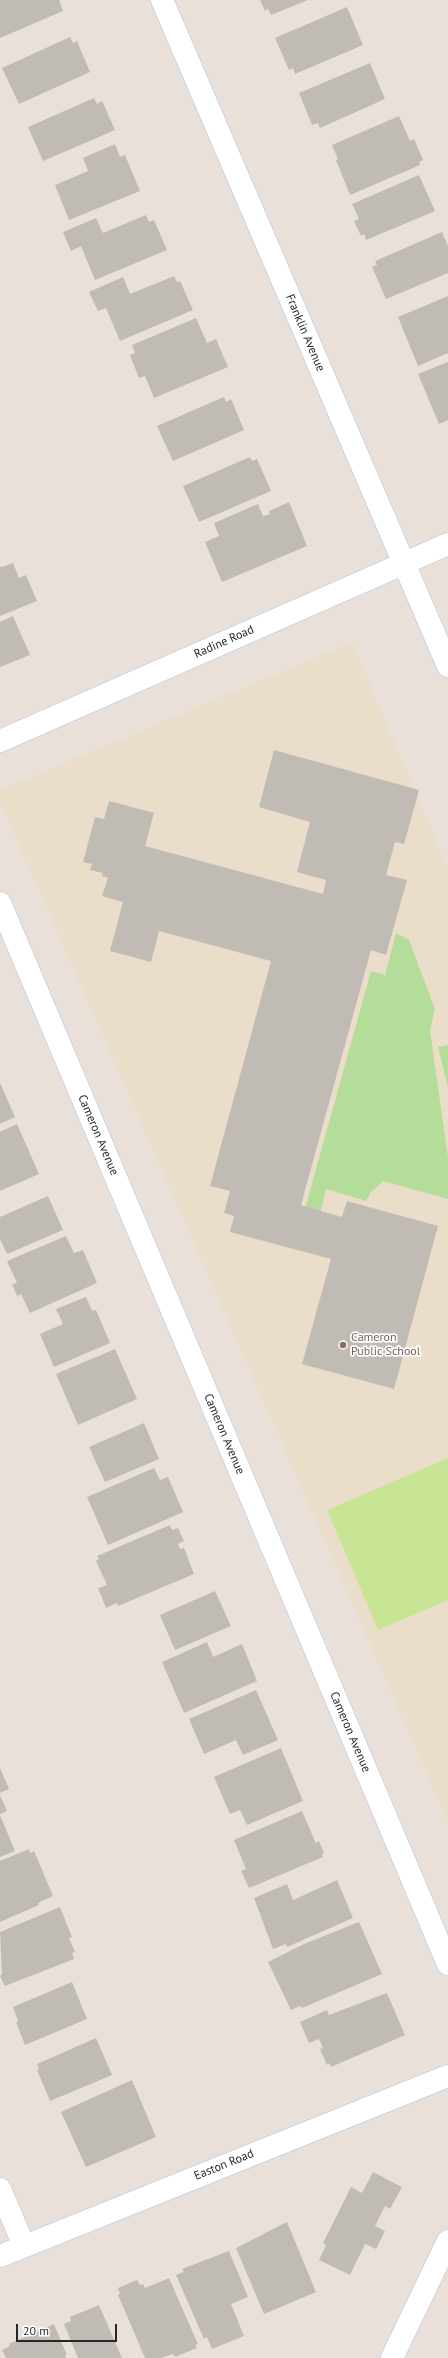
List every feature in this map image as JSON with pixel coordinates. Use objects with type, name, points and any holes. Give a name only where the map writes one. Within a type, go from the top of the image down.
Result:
[{"type":"street","name":"Franklin Avenue","points":[[162,0],[448,666]]},
{"type":"street","name":"Radine Road","points":[[0,741],[448,544]]},
{"type":"street","name":"Cameron Avenue","points":[[0,903],[448,1964]]},
{"type":"street","name":"Easton Road","points":[[0,2256],[448,2076]]},
{"type":"street","points":[[0,2189],[24,2246]]},
{"type":"street","points":[[392,2358],[448,2241]]},
{"type":"shaded area","name":"Cameron Public School","points":[[352,642],[448,868],[448,1822],[0,802],[0,790]]},
{"type":"green space","points":[[396,933],[409,940],[435,1009],[430,1030],[448,1158],[448,1199],[383,1181],[371,1192],[366,1201],[326,1189],[320,1214],[305,1209],[371,971],[385,975]]},
{"type":"green space","points":[[448,1045],[448,1088],[438,1047]]},
{"type":"green space","points":[[448,1458],[448,1600],[378,1630],[327,1510]]},
{"type":"building","points":[[0,0],[59,0],[63,11],[0,38]]},
{"type":"building","points":[[260,0],[308,0],[271,15],[268,9],[265,11]]},
{"type":"building","points":[[347,7],[363,45],[295,74],[293,68],[289,70],[275,38]]},
{"type":"building","points":[[70,37],[73,43],[77,41],[90,72],[19,104],[2,68]]},
{"type":"building","points":[[370,63],[385,99],[320,128],[318,123],[312,125],[299,93]]},
{"type":"building","points":[[94,98],[97,104],[102,101],[115,130],[43,161],[28,127]]},
{"type":"building","points":[[399,116],[410,141],[414,139],[423,160],[419,162],[420,165],[350,195],[336,160],[338,159],[332,145]]},
{"type":"building","points":[[115,144],[120,157],[125,155],[140,191],[69,220],[55,185],[88,171],[83,158]]},
{"type":"building","points":[[419,175],[435,211],[366,240],[364,234],[361,236],[354,221],[359,219],[352,204]]},
{"type":"building","points":[[146,215],[149,222],[154,220],[167,250],[95,280],[81,246],[71,251],[63,232],[96,218],[103,233]]},
{"type":"building","points":[[442,232],[448,246],[448,273],[386,299],[372,267],[377,265],[375,261]]},
{"type":"building","points":[[174,276],[177,282],[180,281],[193,310],[120,341],[106,308],[98,311],[89,292],[123,277],[130,294]]},
{"type":"building","points":[[448,296],[448,353],[418,366],[398,317]]},
{"type":"building","points":[[196,318],[207,343],[216,339],[228,367],[154,398],[145,376],[139,378],[130,355],[135,353],[132,345]]},
{"type":"building","points":[[448,362],[448,420],[439,424],[418,374]]},
{"type":"building","points":[[224,397],[226,402],[231,399],[244,430],[173,461],[157,426]]},
{"type":"building","points":[[250,457],[252,461],[257,459],[271,491],[199,522],[183,486]]},
{"type":"building","points":[[289,502],[307,546],[222,582],[205,542],[219,536],[214,523],[258,504],[263,516],[270,514],[269,511]]},
{"type":"building","points":[[13,563],[19,578],[26,575],[37,601],[0,616],[0,566],[2,567]]},
{"type":"building","points":[[13,616],[30,655],[0,667],[0,622]]},
{"type":"building","points":[[274,750],[419,790],[404,844],[395,842],[386,875],[407,880],[386,955],[371,950],[301,1205],[342,1217],[347,1201],[438,1226],[394,1389],[302,1364],[331,1259],[230,1232],[234,1216],[224,1213],[230,1191],[210,1186],[271,961],[159,931],[151,962],[110,951],[123,902],[102,896],[108,878],[102,876],[103,873],[90,870],[92,864],[83,862],[95,817],[104,819],[109,801],[154,813],[145,846],[323,894],[326,880],[297,872],[310,822],[259,807]]},
{"type":"building","points":[[0,1083],[15,1117],[0,1124]]},
{"type":"building","points":[[17,1124],[39,1174],[0,1191],[0,1132]]},
{"type":"building","points":[[48,1196],[63,1230],[7,1254],[0,1239],[0,1217]]},
{"type":"building","points":[[66,1236],[74,1253],[83,1250],[97,1283],[30,1313],[21,1294],[17,1296],[12,1284],[17,1283],[7,1261]]},
{"type":"building","points":[[86,1297],[92,1311],[96,1310],[110,1343],[54,1367],[40,1334],[63,1324],[56,1309]]},
{"type":"building","points":[[115,1349],[137,1399],[78,1425],[56,1374]]},
{"type":"building","points":[[144,1423],[159,1459],[105,1482],[89,1447]]},
{"type":"building","points":[[154,1468],[160,1480],[168,1477],[183,1512],[108,1545],[87,1497]]},
{"type":"building","points":[[170,1525],[172,1530],[178,1528],[184,1541],[178,1544],[180,1549],[184,1548],[194,1574],[118,1606],[117,1603],[106,1608],[98,1588],[107,1585],[96,1561],[99,1559],[97,1556]]},
{"type":"building","points":[[215,1591],[231,1626],[175,1650],[160,1615]]},
{"type":"building","points":[[207,1642],[213,1657],[242,1644],[257,1681],[184,1713],[162,1662]]},
{"type":"building","points":[[256,1690],[278,1740],[243,1755],[236,1740],[204,1754],[189,1719]]},
{"type":"building","points":[[281,1748],[303,1801],[247,1825],[240,1810],[230,1814],[214,1777]]},
{"type":"building","points":[[0,1768],[9,1789],[0,1793]]},
{"type":"building","points":[[0,1795],[7,1811],[0,1814]]},
{"type":"building","points":[[302,1811],[316,1843],[319,1841],[324,1853],[322,1854],[323,1857],[249,1888],[241,1871],[246,1869],[234,1840]]},
{"type":"building","points":[[0,1815],[15,1851],[0,1857]]},
{"type":"building","points":[[29,1849],[30,1853],[34,1851],[53,1896],[38,1903],[39,1905],[0,1922],[0,1861]]},
{"type":"building","points":[[337,1880],[353,1918],[287,1947],[286,1944],[273,1949],[254,1898],[287,1884],[293,1900]]},
{"type":"building","points":[[60,1907],[72,1937],[69,1938],[75,1952],[72,1953],[74,1959],[5,1986],[0,1976],[2,1974],[0,1932]]},
{"type":"building","points":[[359,1922],[382,1974],[302,2008],[300,2006],[291,2010],[268,1962],[304,1944]]},
{"type":"building","points":[[72,1982],[87,2019],[25,2045],[16,2022],[18,2021],[13,2007]]},
{"type":"building","points":[[387,1993],[405,2035],[331,2067],[330,2063],[327,2065],[320,2049],[323,2048],[319,2039],[309,2043],[300,2022],[327,2010],[329,2015]]},
{"type":"building","points":[[96,2038],[112,2075],[50,2101],[37,2070],[39,2069],[37,2064]]},
{"type":"building","points":[[132,2080],[156,2137],[86,2167],[61,2112]]},
{"type":"building","points":[[373,2172],[402,2187],[390,2209],[385,2206],[375,2226],[385,2231],[376,2249],[365,2244],[350,2275],[319,2260],[326,2245],[323,2243],[351,2187],[362,2193]]},
{"type":"building","points":[[287,2222],[316,2292],[264,2314],[236,2248]]},
{"type":"building","points":[[229,2251],[248,2297],[231,2304],[244,2336],[212,2349],[207,2337],[204,2339],[176,2275],[184,2272],[182,2269]]},
{"type":"building","points":[[169,2278],[198,2344],[195,2345],[197,2348],[175,2357],[173,2354],[161,2358],[145,2358],[118,2295],[120,2294],[118,2288],[137,2280],[140,2285],[143,2284],[145,2288]]},
{"type":"building","points":[[99,2305],[122,2358],[78,2358],[64,2324],[71,2321],[70,2317]]},
{"type":"building","points":[[54,2324],[67,2355],[65,2355],[66,2358],[6,2358],[2,2350],[10,2346],[9,2344]]},
{"type":"place","name":"Cameron Public School","points":[[343,1345]]}]
